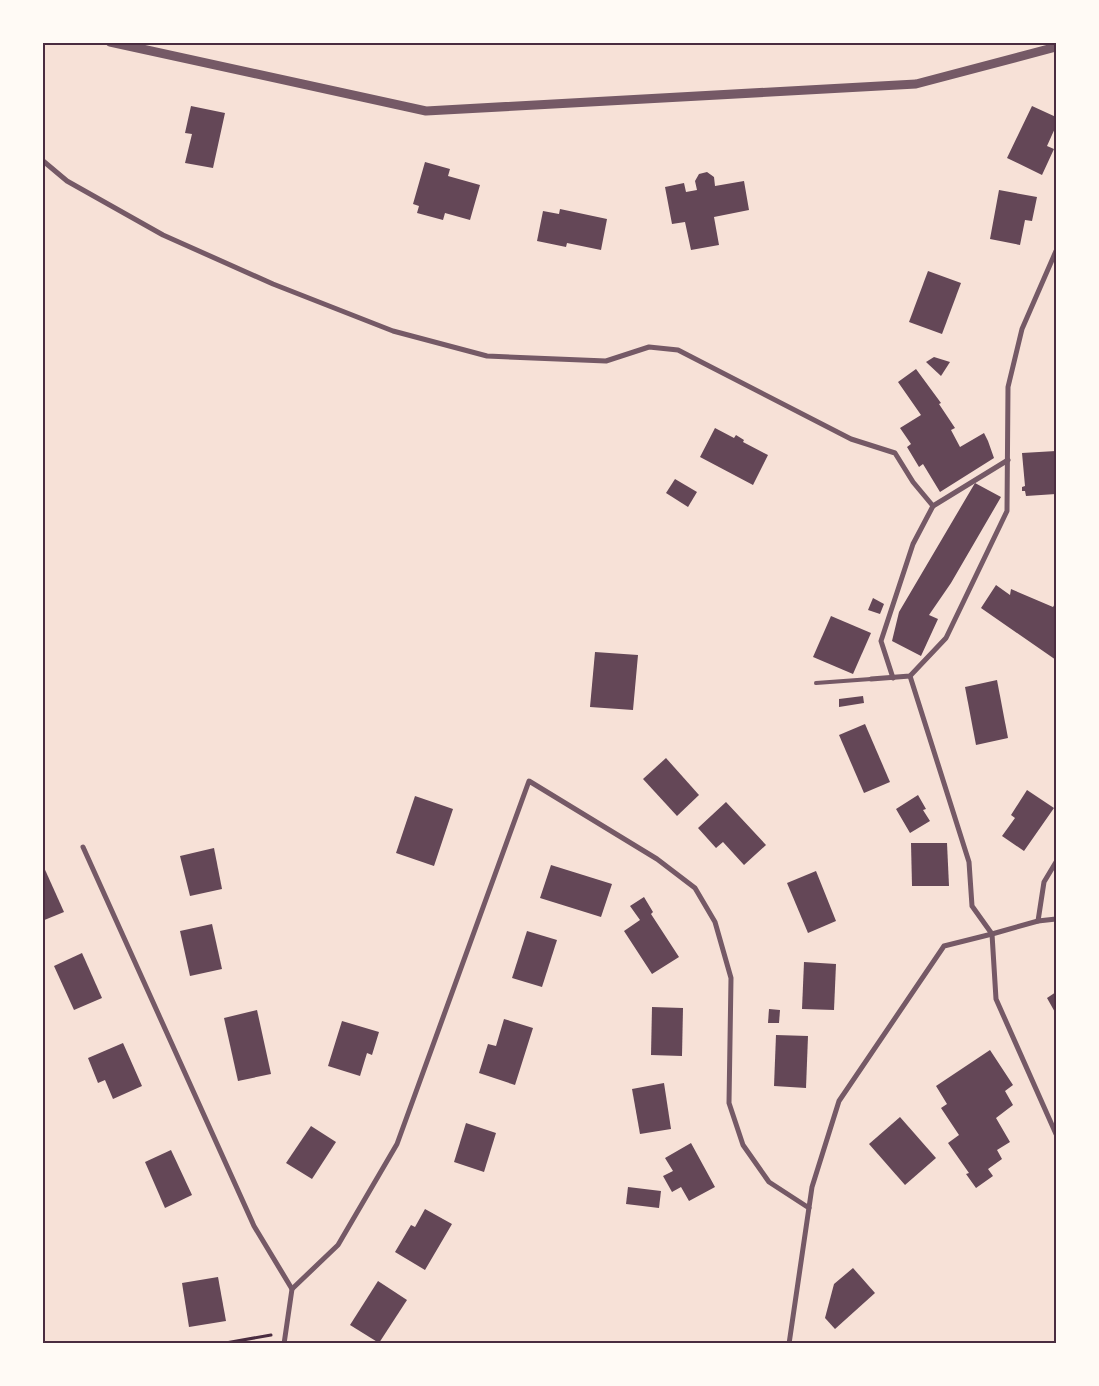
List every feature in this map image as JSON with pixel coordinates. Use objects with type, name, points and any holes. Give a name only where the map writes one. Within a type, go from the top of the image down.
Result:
[{"type":"street","points":[[110,42],[426,111],[916,84],[1056,47]]},
{"type":"street","points":[[42,160],[67,181],[163,234],[273,284],[393,331],[486,356],[606,360],[650,347],[678,350],[851,439],[894,453],[913,482],[934,506]]},
{"type":"street","points":[[871,680],[910,676],[946,638],[1007,512],[1008,388],[1022,329],[1056,251]]},
{"type":"street","points":[[893,678],[881,641],[913,544],[934,506],[1008,460]]},
{"type":"street","points":[[910,676],[969,862],[972,906],[992,934],[996,999],[1056,1134]]},
{"type":"street","points":[[284,1344],[292,1289],[338,1245],[397,1144],[529,782],[658,859],[695,888],[715,922],[732,978],[729,1103],[743,1145],[769,1182],[809,1208]]},
{"type":"street","points":[[83,847],[254,1226],[292,1289]]},
{"type":"street","points":[[1038,921],[1044,882],[1056,862]]},
{"type":"street","points":[[789,1344],[812,1186],[839,1101],[944,946],[1038,921],[1056,919]]},
{"type":"lane","points":[[816,683],[871,680]]},
{"type":"path","points":[[220,1344],[286,1332]]},
{"type":"building","points":[[191,106],[225,113],[213,168],[185,163],[192,134],[185,133]]},
{"type":"building","points":[[1032,106],[1056,117],[1056,126],[1047,146],[1054,149],[1042,175],[1007,158]]},
{"type":"building","points":[[425,162],[450,169],[448,176],[480,185],[470,220],[445,213],[443,220],[417,213],[419,206],[413,204]]},
{"type":"building","points":[[707,172],[714,177],[715,186],[744,181],[749,210],[714,217],[719,245],[691,250],[685,222],[672,224],[665,187],[684,183],[686,192],[697,190],[695,181],[699,174]]},
{"type":"building","points":[[999,190],[1037,197],[1032,221],[1025,220],[1020,245],[990,239]]},
{"type":"building","points":[[560,209],[607,219],[601,250],[567,243],[566,247],[537,241],[543,211],[559,214]]},
{"type":"building","points":[[928,271],[961,283],[942,334],[909,322]]},
{"type":"building","points":[[934,357],[950,362],[941,376],[926,362]]},
{"type":"building","points":[[916,369],[941,403],[939,404],[955,428],[951,430],[960,447],[984,433],[994,458],[940,492],[923,464],[919,467],[907,447],[911,444],[900,428],[921,415],[898,382]]},
{"type":"building","points":[[715,428],[734,438],[736,435],[744,440],[743,442],[768,455],[753,485],[700,457]]},
{"type":"building","points":[[1056,451],[1056,494],[1026,496],[1025,491],[1022,491],[1022,487],[1025,486],[1022,453]]},
{"type":"building","points":[[675,479],[697,492],[688,507],[666,493]]},
{"type":"building","points":[[975,483],[1001,497],[951,583],[929,615],[938,619],[921,656],[892,641],[899,612]]},
{"type":"building","points":[[996,585],[1010,595],[1011,589],[1053,607],[1056,602],[1056,660],[981,608]]},
{"type":"building","points":[[873,598],[884,604],[880,614],[868,610]]},
{"type":"building","points":[[831,616],[871,633],[853,674],[813,657]]},
{"type":"building","points":[[595,652],[638,655],[633,710],[590,707]]},
{"type":"building","points":[[997,680],[1008,738],[976,745],[965,687]]},
{"type":"building","points":[[863,696],[864,703],[839,707],[839,699]]},
{"type":"building","points":[[865,724],[890,782],[864,793],[839,735]]},
{"type":"building","points":[[666,758],[699,795],[677,816],[643,779]]},
{"type":"building","points":[[1027,790],[1054,808],[1024,851],[1002,836],[1015,818],[1011,815]]},
{"type":"building","points":[[918,795],[926,809],[923,810],[930,821],[910,833],[896,809]]},
{"type":"building","points":[[415,796],[453,809],[434,866],[396,853]]},
{"type":"building","points":[[726,802],[766,845],[744,865],[723,842],[716,848],[698,828]]},
{"type":"building","points":[[911,843],[947,843],[949,886],[912,886]]},
{"type":"building","points":[[214,848],[222,889],[190,896],[180,856]]},
{"type":"building","points":[[42,863],[64,912],[42,921]]},
{"type":"building","points":[[551,865],[612,884],[601,917],[540,898]]},
{"type":"building","points":[[816,871],[836,921],[808,933],[787,883]]},
{"type":"building","points":[[644,897],[653,912],[651,914],[679,957],[652,974],[624,931],[640,920],[630,906]]},
{"type":"building","points":[[212,924],[222,969],[190,976],[180,931]]},
{"type":"building","points":[[527,931],[557,940],[542,987],[512,978]]},
{"type":"building","points":[[82,953],[102,998],[74,1010],[54,966]]},
{"type":"building","points":[[804,962],[836,964],[834,1010],[802,1009]]},
{"type":"building","points":[[1056,992],[1056,1014],[1047,998]]},
{"type":"building","points":[[652,1007],[683,1008],[682,1056],[651,1055]]},
{"type":"building","points":[[769,1009],[780,1010],[779,1023],[768,1023]]},
{"type":"building","points":[[257,1010],[271,1074],[238,1081],[224,1018]]},
{"type":"building","points":[[504,1019],[533,1028],[515,1085],[479,1073],[488,1044],[496,1046]]},
{"type":"building","points":[[342,1021],[379,1032],[372,1055],[367,1053],[360,1076],[328,1066]]},
{"type":"building","points":[[776,1035],[808,1036],[806,1088],[774,1086]]},
{"type":"building","points":[[123,1043],[142,1086],[113,1099],[105,1080],[98,1083],[88,1058]]},
{"type":"building","points":[[990,1050],[1013,1085],[1005,1091],[1013,1105],[996,1118],[1010,1142],[997,1150],[1002,1159],[988,1169],[993,1176],[976,1188],[966,1174],[969,1173],[948,1143],[959,1135],[941,1108],[947,1104],[936,1086]]},
{"type":"building","points":[[664,1083],[671,1129],[640,1134],[632,1089]]},
{"type":"building","points":[[900,1117],[936,1158],[905,1185],[869,1144]]},
{"type":"building","points":[[466,1123],[496,1133],[484,1172],[454,1162]]},
{"type":"building","points":[[311,1126],[336,1142],[312,1179],[286,1163]]},
{"type":"building","points":[[691,1143],[715,1187],[689,1201],[681,1187],[672,1192],[663,1176],[673,1171],[665,1158]]},
{"type":"building","points":[[171,1150],[192,1195],[165,1208],[145,1162]]},
{"type":"building","points":[[628,1187],[661,1191],[659,1208],[626,1204]]},
{"type":"building","points":[[425,1209],[452,1224],[425,1270],[395,1252],[411,1225],[415,1227]]},
{"type":"building","points":[[853,1268],[875,1293],[835,1329],[825,1318],[834,1284]]},
{"type":"building","points":[[218,1277],[226,1321],[189,1327],[182,1283]]},
{"type":"building","points":[[378,1281],[407,1300],[379,1343],[350,1325]]}]
